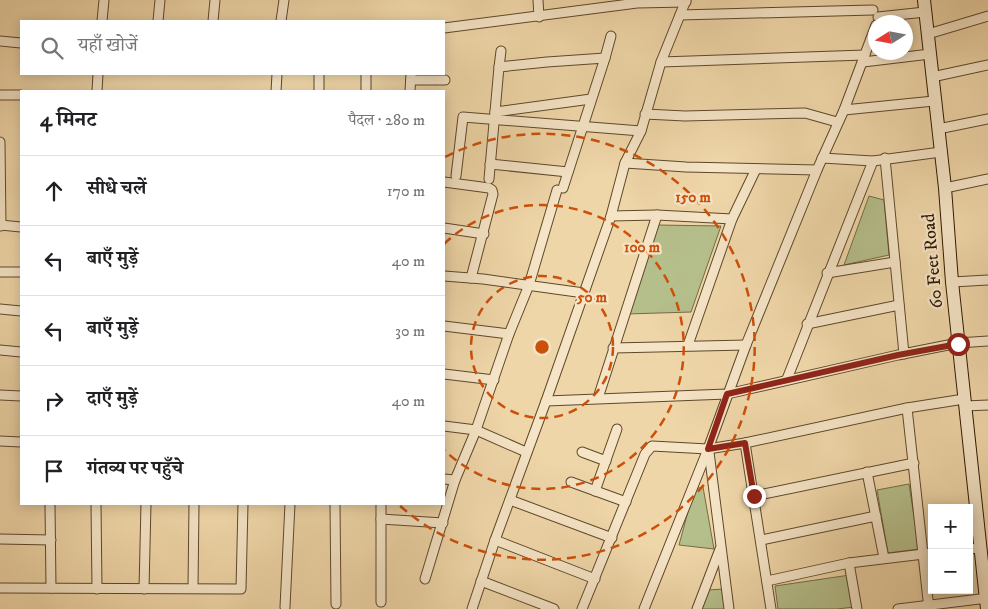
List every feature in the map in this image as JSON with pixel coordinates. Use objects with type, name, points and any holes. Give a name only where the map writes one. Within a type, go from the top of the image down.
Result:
[{"type":"main road","name":"60 Feet Road","points":[[925,6],[945,188],[964,402],[974,548],[987,602]]},
{"type":"street","points":[[102,20],[104,0]]},
{"type":"street","points":[[158,20],[160,0]]},
{"type":"street","points":[[212,20],[215,0]]},
{"type":"street","points":[[282,20],[284,0]]},
{"type":"street","points":[[538,0],[539,17]]},
{"type":"street","points":[[872,0],[875,15]]},
{"type":"street","points":[[445,28],[637,3],[686,1],[662,62],[641,131],[625,163],[611,216],[472,609]]},
{"type":"street","points":[[888,15],[925,6]]},
{"type":"street","points":[[680,15],[868,18]]},
{"type":"street","points":[[928,34],[988,16]]},
{"type":"street","points":[[425,579],[455,480],[476,430],[560,189],[568,172],[611,36]]},
{"type":"street","points":[[0,41],[20,43]]},
{"type":"street","points":[[644,609],[708,449],[746,345],[837,122],[844,110],[868,45]]},
{"type":"street","points":[[490,179],[501,51]]},
{"type":"street","points":[[662,62],[864,58],[930,54]]},
{"type":"street","points":[[499,68],[605,58]]},
{"type":"street","points":[[932,77],[988,65]]},
{"type":"street","points":[[97,90],[98,75]]},
{"type":"street","points":[[276,90],[277,75]]},
{"type":"street","points":[[319,90],[320,75]]},
{"type":"street","points":[[366,75],[366,90]]},
{"type":"street","points":[[410,90],[411,77],[445,80]]},
{"type":"street","points":[[0,94],[20,95]]},
{"type":"street","points":[[456,176],[463,117],[495,116],[591,99]]},
{"type":"street","points":[[844,110],[934,101]]},
{"type":"street","points":[[645,114],[685,116],[804,113],[837,122]]},
{"type":"street","points":[[495,116],[582,127],[641,131]]},
{"type":"street","points":[[938,129],[988,119]]},
{"type":"street","points":[[0,142],[1,226],[20,227]]},
{"type":"street","points":[[822,158],[873,161],[941,152]]},
{"type":"street","points":[[885,158],[904,354]]},
{"type":"street","points":[[786,380],[873,161]]},
{"type":"street","points":[[625,163],[817,170]]},
{"type":"street","points":[[490,164],[568,172]]},
{"type":"street","points":[[688,345],[732,220],[756,169]]},
{"type":"street","points":[[945,188],[988,179]]},
{"type":"street","points":[[445,182],[492,190],[493,198],[471,278]]},
{"type":"street","points":[[611,216],[657,215],[732,220]]},
{"type":"street","points":[[598,398],[657,215]]},
{"type":"street","points":[[445,228],[484,234]]},
{"type":"street","points":[[827,273],[895,262]]},
{"type":"street","points":[[0,272],[20,272]]},
{"type":"street","points":[[445,276],[584,292]]},
{"type":"street","points":[[952,282],[988,280]]},
{"type":"street","points":[[807,324],[899,305]]},
{"type":"street","points":[[0,309],[20,311]]},
{"type":"street","points":[[445,326],[509,334]]},
{"type":"street","points":[[546,401],[727,394],[904,354],[958,344],[988,342]]},
{"type":"street","points":[[613,348],[746,345]]},
{"type":"street","points":[[0,350],[20,352]]},
{"type":"street","points":[[445,374],[494,380]]},
{"type":"street","points":[[0,395],[20,396]]},
{"type":"street","points":[[582,609],[645,454],[652,446],[708,449],[745,443],[907,408],[964,402],[988,405]]},
{"type":"street","points":[[767,580],[849,563],[928,554],[907,408]]},
{"type":"street","points":[[445,426],[476,430],[526,452]]},
{"type":"street","points":[[595,491],[617,429]]},
{"type":"street","points":[[0,441],[20,442]]},
{"type":"street","points":[[745,443],[771,609]]},
{"type":"street","points":[[708,449],[729,609]]},
{"type":"street","points":[[582,452],[606,461]]},
{"type":"street","points":[[754,496],[914,463]]},
{"type":"street","points":[[867,472],[884,558]]},
{"type":"street","points":[[445,479],[455,480]]},
{"type":"street","points":[[571,482],[626,502]]},
{"type":"street","points":[[510,500],[612,538]]},
{"type":"street","points":[[50,505],[51,588]]},
{"type":"street","points":[[96,505],[97,589]]},
{"type":"street","points":[[144,589],[146,505]]},
{"type":"street","points":[[193,588],[194,505]]},
{"type":"street","points":[[0,588],[241,589],[243,505]]},
{"type":"street","points":[[285,607],[290,505]]},
{"type":"street","points":[[335,505],[336,604]]},
{"type":"street","points":[[381,505],[381,602]]},
{"type":"street","points":[[761,540],[876,516]]},
{"type":"street","points":[[381,519],[443,523]]},
{"type":"street","points":[[0,539],[51,540]]},
{"type":"street","points":[[495,540],[595,579]]},
{"type":"street","points":[[697,609],[721,548]]},
{"type":"street","points":[[849,563],[857,609]]},
{"type":"street","points":[[481,581],[554,609]]},
{"type":"street","points":[[929,594],[929,607]]},
{"type":"street","points":[[898,609],[987,602]]},
{"type":"green space","points":[[869,196],[884,200],[889,255],[844,265]]},
{"type":"green space","points":[[657,225],[721,226],[691,312],[627,314]]},
{"type":"green space","points":[[909,484],[919,549],[888,553],[877,490]]},
{"type":"green space","points":[[703,487],[714,549],[679,545],[694,489]]},
{"type":"green space","points":[[850,575],[854,607],[837,609],[778,609],[775,586]]},
{"type":"green space","points":[[724,589],[725,609],[702,609],[708,590]]},
{"type":"route","points":[[754,496],[745,443],[708,449],[727,394],[898,355],[958,344]]}]
